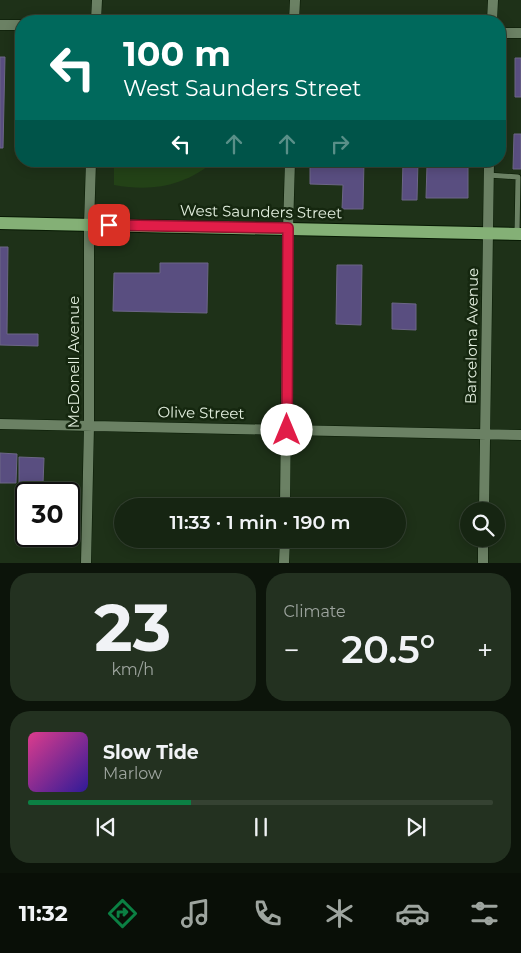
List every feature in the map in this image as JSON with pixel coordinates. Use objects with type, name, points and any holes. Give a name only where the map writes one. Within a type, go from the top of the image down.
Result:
[{"type":"main road","name":"West Saunders Street","points":[[0,223],[519,234]]},
{"type":"street","points":[[96,15],[97,0]]},
{"type":"street","points":[[294,15],[295,0]]},
{"type":"street","points":[[492,15],[493,0]]},
{"type":"street","points":[[0,25],[15,25]]},
{"type":"street","points":[[506,33],[521,33]]},
{"type":"street","name":"McDonell Avenue","points":[[86,563],[91,167]]},
{"type":"street","points":[[285,498],[290,167]]},
{"type":"street","name":"Barcelona Avenue","points":[[484,502],[488,167]]},
{"type":"street","name":"Olive Street","points":[[0,424],[521,435]]},
{"type":"street","points":[[483,547],[483,563]]},
{"type":"street","points":[[284,563],[285,548]]},
{"type":"lane","points":[[488,175],[518,177],[519,234]]},
{"type":"green space","points":[[114,167],[206,167],[192,176],[168,185],[142,188],[114,185]]},
{"type":"building","points":[[0,57],[5,57],[3,148],[0,148]]},
{"type":"building","points":[[515,58],[521,58],[521,97],[515,97]]},
{"type":"building","points":[[514,134],[521,134],[521,169],[513,169]]},
{"type":"building","points":[[310,167],[364,167],[363,209],[342,209],[343,185],[310,184]]},
{"type":"building","points":[[403,167],[418,167],[417,200],[402,200]]},
{"type":"building","points":[[427,167],[468,167],[468,198],[426,198]]},
{"type":"building","points":[[0,247],[8,247],[7,334],[38,334],[38,346],[0,345]]},
{"type":"building","points":[[160,263],[208,263],[207,313],[113,311],[114,273],[160,273]]},
{"type":"building","points":[[337,265],[362,265],[361,325],[336,324]]},
{"type":"building","points":[[392,303],[416,304],[416,330],[392,329]]},
{"type":"building","points":[[0,453],[17,454],[16,482],[0,483]]},
{"type":"building","points":[[19,457],[44,458],[43,482],[19,482]]},
{"type":"route","points":[[109,225],[288,228],[287,430]]}]
